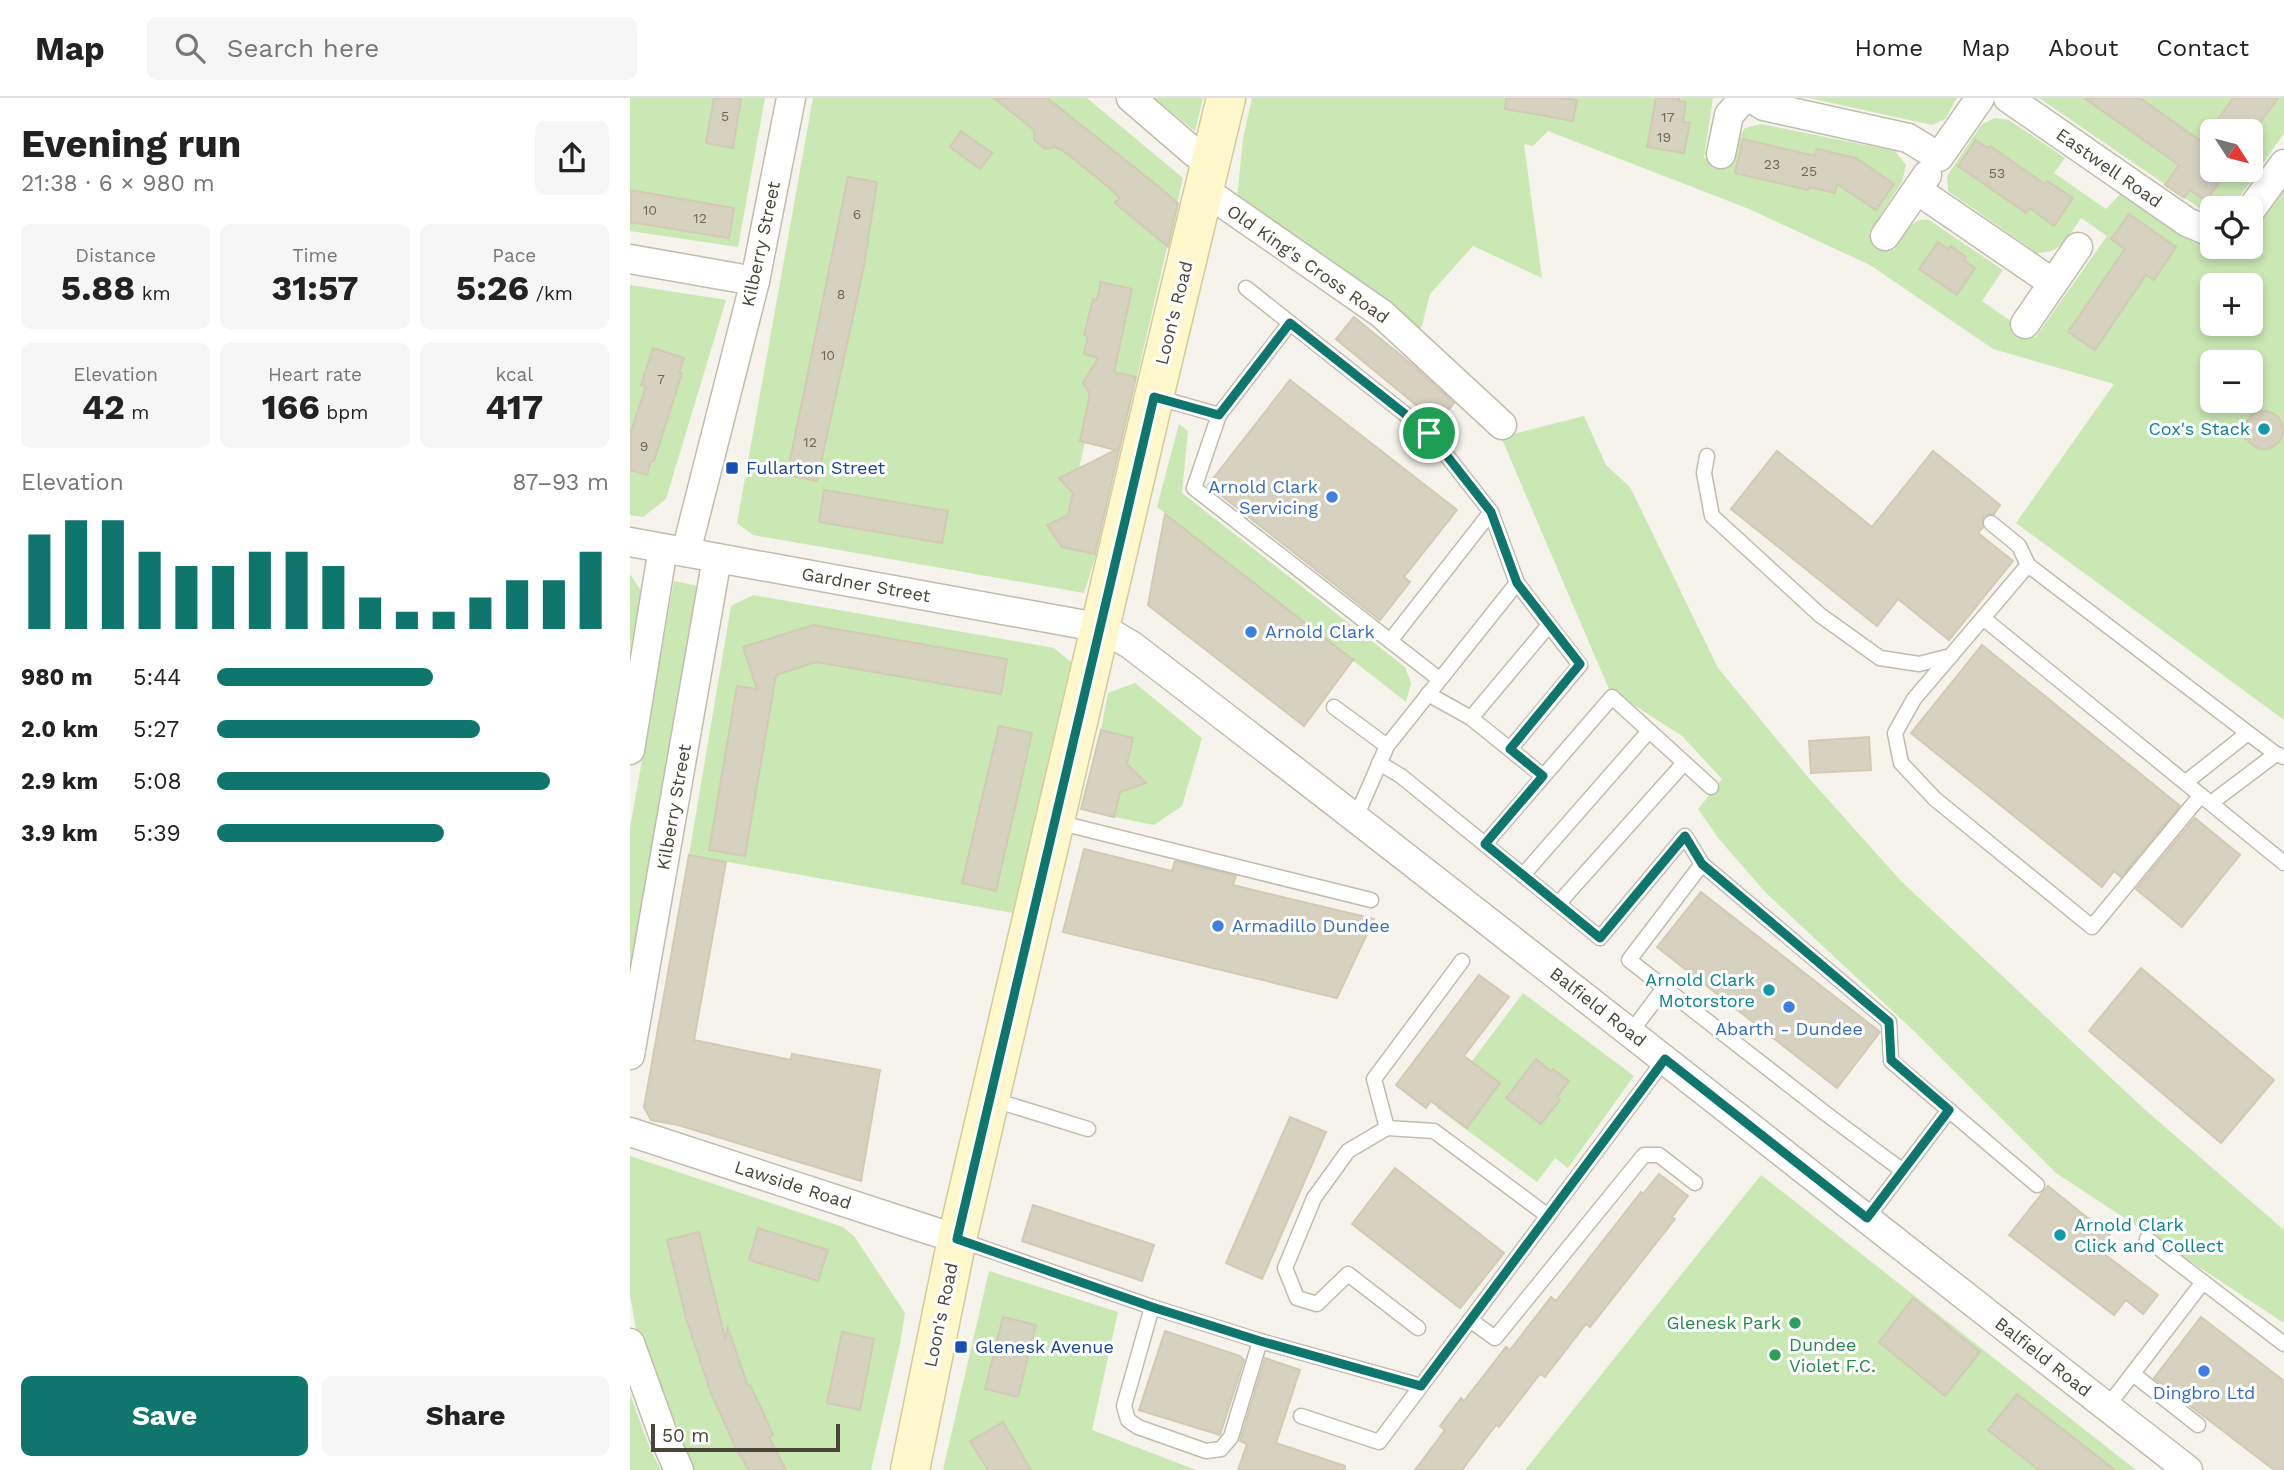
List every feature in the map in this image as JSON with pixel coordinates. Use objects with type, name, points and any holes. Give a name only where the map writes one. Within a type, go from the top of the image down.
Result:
[{"type":"street","name":"Kilberry Street","points":[[630,750],[674,550],[755,281],[790,98]]},
{"type":"street","name":"Old King's Cross Road","points":[[1131,98],[1196,154],[1208,174],[1382,314],[1502,425]]},
{"type":"street","name":"Loon's Road","points":[[910,1470],[957,1239],[1226,98]]},
{"type":"street","points":[[1721,154],[1729,115],[1744,98]]},
{"type":"street","points":[[1751,98],[1764,106],[1908,138],[1939,158]]},
{"type":"street","points":[[1885,236],[1980,98]]},
{"type":"street","name":"Eastwell Road","points":[[2008,98],[2187,222],[2200,227]]},
{"type":"street","points":[[2261,196],[2284,164]]},
{"type":"street","points":[[1917,190],[2053,283]]},
{"type":"street","points":[[2025,324],[2078,247]]},
{"type":"street","points":[[630,259],[755,281]]},
{"type":"street","name":"Gardner Street","points":[[630,542],[1101,628]]},
{"type":"street","name":"Kilberry Street","points":[[630,1055],[717,558]]},
{"type":"street","name":"Balfield Road","points":[[1101,628],[1131,645],[1356,817],[2182,1468]]},
{"type":"street","name":"Lawside Road","points":[[630,1132],[957,1239]]},
{"type":"street","points":[[630,1343],[664,1437],[679,1470]]},
{"type":"lane","points":[[1246,288],[1429,433],[1491,512],[1517,583],[1580,664],[1510,749]]},
{"type":"lane","points":[[1290,323],[1219,415],[1194,488],[1439,680]]},
{"type":"lane","points":[[1154,397],[1219,415]]},
{"type":"lane","points":[[1707,456],[1704,473],[1712,516],[1820,615],[1880,658],[1919,664],[1951,656]]},
{"type":"lane","points":[[1390,641],[1491,512]]},
{"type":"lane","points":[[1991,523],[2019,546],[2028,565],[2280,755],[2206,799],[2092,927],[1935,799],[1901,763],[1895,733],[1914,699],[2028,565]]},
{"type":"lane","points":[[1356,817],[1387,746],[1517,583]]},
{"type":"lane","points":[[1983,618],[2284,863]]},
{"type":"lane","points":[[1471,718],[1549,625]]},
{"type":"lane","points":[[1427,694],[1471,718],[1543,776]]},
{"type":"lane","points":[[1485,844],[1612,697],[1711,787]]},
{"type":"lane","points":[[1334,707],[1387,746]]},
{"type":"lane","points":[[1522,875],[1649,731]]},
{"type":"lane","points":[[2186,782],[2248,733]]},
{"type":"lane","points":[[1379,763],[1401,776],[1600,938],[1685,836],[1702,864],[1889,1022],[1891,1060],[2037,1185]]},
{"type":"lane","points":[[1558,904],[1684,763]]},
{"type":"lane","points":[[1056,822],[1371,900]]},
{"type":"lane","points":[[1702,864],[1629,960],[1825,1114],[1903,1171]]},
{"type":"lane","points":[[1387,1128],[1374,1079],[1462,961]]},
{"type":"lane","points":[[1630,1032],[1664,988]]},
{"type":"lane","points":[[1301,1416],[1379,1442],[1665,1059]]},
{"type":"lane","points":[[990,1099],[1088,1129]]},
{"type":"lane","points":[[1867,1218],[1949,1110]]},
{"type":"lane","points":[[1418,1328],[1348,1274],[1317,1304],[1297,1298],[1285,1268],[1314,1198],[1348,1151],[1387,1128],[1434,1130],[1548,1216]]},
{"type":"lane","points":[[1470,1320],[1494,1338],[1644,1156],[1659,1155],[1695,1183]]},
{"type":"lane","points":[[957,1239],[1152,1307],[1260,1341],[1421,1386]]},
{"type":"lane","points":[[2147,1239],[2284,1344]]},
{"type":"lane","points":[[2107,1407],[2203,1282]]},
{"type":"lane","points":[[1152,1307],[1124,1406],[1128,1420],[1138,1427],[1206,1451],[1222,1449],[1231,1437],[1260,1341]]},
{"type":"lane","points":[[2133,1374],[2198,1425]]},
{"type":"green space","points":[[630,98],[765,98],[738,247],[630,231]]},
{"type":"green space","points":[[813,98],[1087,98],[1183,178],[1137,377],[1101,369],[1096,390],[1089,399],[1080,441],[1085,442],[1061,547],[1096,555],[1084,593],[753,535],[737,523]]},
{"type":"green space","points":[[1154,98],[1203,98],[1195,131]]},
{"type":"green space","points":[[1252,98],[1713,98],[1704,158],[1734,164],[1739,137],[1745,128],[1761,124],[1895,151],[1906,165],[1902,182],[1869,233],[1894,250],[1912,224],[1929,220],[2003,270],[1982,301],[2035,338],[2107,236],[2081,218],[2058,247],[2037,253],[1948,191],[1947,176],[1982,124],[1995,118],[2009,120],[2065,158],[2054,173],[2106,209],[2123,191],[2200,234],[2200,259],[2263,259],[2263,211],[2284,182],[2284,720],[2016,523],[2114,384],[1993,349],[1870,265],[1749,209],[1548,131],[1533,146],[1524,144],[1542,278],[1473,246],[1430,294],[1420,333],[1237,199],[1243,139]]},
{"type":"green space","points":[[1809,98],[1957,98],[1945,119],[1932,125]]},
{"type":"green space","points":[[2039,98],[2284,98],[2284,133],[2263,163],[2263,119],[2200,119],[2200,182],[2250,182],[2240,196],[2200,196],[2200,208]]},
{"type":"green space","points":[[630,285],[726,300],[666,499],[643,517],[630,515]]},
{"type":"green space","points":[[1584,416],[1606,465],[1630,487],[1718,668],[1807,776],[1901,881],[2142,1107],[2284,1230],[2284,1323],[2056,1173],[1914,1031],[1766,893],[1719,839],[1698,809],[1722,779],[1682,736],[1609,689],[1501,437]]},
{"type":"green space","points":[[1179,424],[1188,431],[1182,493],[1405,667],[1411,683],[1406,702],[1157,507]]},
{"type":"green space","points":[[630,574],[641,591],[630,653]]},
{"type":"green space","points":[[674,581],[703,587],[630,997],[630,828]]},
{"type":"green space","points":[[753,595],[1054,648],[1071,662],[1013,913],[689,855],[731,606]]},
{"type":"green space","points":[[1135,683],[1202,738],[1182,806],[1154,825],[1114,817],[1133,738],[1101,730],[1108,693]]},
{"type":"green space","points":[[1523,993],[1634,1076],[1568,1168],[1555,1158],[1537,1182],[1437,1108]]},
{"type":"green space","points":[[630,1156],[843,1227],[854,1236],[905,1313],[871,1470],[692,1470],[678,1442],[636,1329],[630,1295]]},
{"type":"green space","name":"Glenesk Park","points":[[1761,1175],[2136,1470],[1525,1470]]},
{"type":"green space","points":[[989,1271],[1118,1312],[1092,1430],[1196,1470],[943,1470]]},
{"type":"green space","points":[[630,1394],[651,1451],[661,1470],[630,1470]]},
{"type":"building","points":[[714,98],[741,98],[733,148],[706,143]]},
{"type":"building","points":[[994,98],[1047,98],[1178,203],[1168,247],[1115,203],[1120,198],[1106,185],[1061,149],[1045,149],[1034,140],[1034,130]]},
{"type":"building","points":[[1506,98],[1577,100],[1573,121],[1505,109]]},
{"type":"building","points":[[1656,98],[1679,98],[1679,101],[1686,102],[1683,122],[1690,123],[1684,153],[1647,147]]},
{"type":"building","points":[[2084,98],[2140,98],[2200,140],[2200,182],[2219,182],[2210,196],[2200,197],[2190,190],[2184,198],[2165,185],[2179,165]]},
{"type":"building","points":[[2233,98],[2278,98],[2263,119],[2218,119]]},
{"type":"building","points":[[961,131],[992,153],[980,169],[950,147]]},
{"type":"building","points":[[1743,139],[1815,156],[1817,149],[1856,158],[1894,184],[1876,210],[1837,184],[1835,193],[1809,187],[1808,190],[1735,173]]},
{"type":"building","points":[[1976,140],[1988,148],[1990,146],[2045,184],[2047,181],[2073,198],[2054,226],[2030,208],[2026,213],[1958,166]]},
{"type":"building","points":[[848,177],[877,182],[864,266],[817,481],[787,475]]},
{"type":"building","points":[[630,190],[734,208],[729,238],[630,222]]},
{"type":"building","points":[[2129,214],[2176,247],[2154,280],[2146,275],[2095,350],[2068,332],[2125,249],[2111,239]]},
{"type":"building","points":[[1938,242],[1948,249],[1951,246],[1975,268],[1957,295],[1919,269]]},
{"type":"building","points":[[1101,282],[1132,289],[1114,372],[1136,377],[1095,554],[1062,547],[1047,525],[1068,515],[1073,493],[1059,478],[1116,450],[1080,441],[1090,394],[1083,383],[1098,358],[1084,354],[1088,336],[1084,335],[1093,299],[1097,300]]},
{"type":"building","points":[[1354,317],[1454,403],[1438,423],[1336,339]]},
{"type":"building","points":[[653,348],[684,358],[679,373],[682,373],[647,475],[630,470],[630,435],[646,386],[641,385]]},
{"type":"building","name":"Arnold Clark Servicing","points":[[1290,380],[1457,510],[1404,577],[1410,582],[1380,620],[1208,485]]},
{"type":"building","name":"Cox's Stack","points":[[2271,412],[2278,416],[2282,423],[2282,437],[2278,444],[2271,448],[2257,448],[2250,444],[2246,437],[2246,423],[2255,413]]},
{"type":"building","points":[[1777,451],[1872,527],[1933,451],[2000,505],[1994,514],[1983,517],[1983,527],[1978,533],[2013,561],[1949,640],[1898,599],[1877,626],[1731,509]]},
{"type":"building","points":[[824,490],[948,511],[942,543],[819,522]]},
{"type":"building","name":"Arnold Clark","points":[[1165,514],[1353,660],[1304,726],[1148,605]]},
{"type":"building","points":[[813,625],[1007,659],[1001,694],[816,662],[776,675],[745,856],[709,850],[737,686],[757,689],[743,647]]},
{"type":"building","points":[[1982,645],[2180,806],[2121,877],[2114,871],[2102,887],[1911,733]]},
{"type":"building","points":[[999,726],[1032,733],[996,891],[962,883]]},
{"type":"building","points":[[1101,730],[1133,738],[1127,764],[1146,783],[1120,792],[1114,817],[1081,809]]},
{"type":"building","points":[[1869,737],[1871,770],[1811,773],[1809,741]]},
{"type":"building","points":[[2195,818],[2240,855],[2182,927],[2136,889]]},
{"type":"building","name":"Armadillo Dundee","points":[[1084,849],[1172,871],[1175,861],[1236,876],[1233,885],[1374,919],[1337,998],[1063,932]]},
{"type":"building","points":[[689,855],[726,862],[694,1040],[791,1060],[792,1054],[880,1070],[861,1181],[678,1125],[651,1120],[644,1107]]},
{"type":"building","name":"Arnold Clark Motorstore","points":[[1701,892],[1880,1032],[1837,1088],[1657,947]]},
{"type":"building","points":[[2141,968],[2274,1080],[2221,1143],[2089,1031]]},
{"type":"building","points":[[1479,975],[1509,997],[1464,1056],[1500,1083],[1467,1128],[1431,1101],[1426,1108],[1396,1085]]},
{"type":"building","points":[[1536,1059],[1569,1081],[1557,1097],[1560,1100],[1541,1124],[1506,1098]]},
{"type":"building","points":[[1290,1117],[1326,1132],[1262,1279],[1226,1263]]},
{"type":"building","points":[[1395,1168],[1504,1253],[1460,1308],[1352,1224]]},
{"type":"building","points":[[1659,1174],[1688,1196],[1672,1217],[1675,1219],[1590,1327],[1586,1324],[1545,1377],[1540,1374],[1462,1470],[1415,1470],[1445,1430],[1440,1426],[1461,1398],[1464,1401],[1506,1347],[1510,1350],[1551,1297],[1556,1301],[1641,1192],[1643,1194]]},
{"type":"building","name":"Arnold Clark Click and Collect","points":[[2048,1186],[2110,1236],[2099,1250],[2158,1295],[2143,1314],[2126,1300],[2114,1315],[2009,1235]]},
{"type":"building","points":[[1033,1205],[1154,1245],[1142,1281],[1022,1241]]},
{"type":"building","points":[[758,1228],[828,1250],[818,1281],[749,1260]]},
{"type":"building","points":[[699,1232],[725,1338],[728,1328],[748,1386],[750,1385],[762,1410],[773,1435],[769,1437],[786,1470],[749,1470],[737,1451],[711,1393],[686,1318],[667,1240]]},
{"type":"building","points":[[1913,1298],[1980,1352],[1945,1396],[1879,1342]]},
{"type":"building","points":[[1003,1317],[1036,1325],[1018,1397],[985,1389]]},
{"type":"building","points":[[2201,1317],[2284,1381],[2284,1470],[2274,1470],[2154,1378]]},
{"type":"building","points":[[1165,1331],[1240,1356],[1244,1360],[1220,1435],[1139,1410]]},
{"type":"building","points":[[842,1332],[874,1339],[860,1410],[827,1403]]},
{"type":"building","points":[[1265,1358],[1300,1370],[1276,1443],[1345,1466],[1345,1470],[1238,1470],[1247,1444],[1240,1441]]},
{"type":"building","points":[[2017,1394],[2115,1470],[2039,1470],[1988,1430]]},
{"type":"building","points":[[1003,1422],[1031,1470],[988,1470],[970,1441]]},
{"type":"place","name":"Cox's Stack","points":[[2264,429]]},
{"type":"place","name":"Fullarton Street","points":[[732,468]]},
{"type":"place","name":"Arnold Clark Servicing","points":[[1332,497]]},
{"type":"place","name":"Arnold Clark","points":[[1251,632]]},
{"type":"place","name":"Armadillo Dundee","points":[[1218,926]]},
{"type":"place","name":"Arnold Clark Motorstore","points":[[1769,990]]},
{"type":"place","name":"Abarth - Dundee","points":[[1789,1007]]},
{"type":"place","name":"Arnold Clark Click and Collect","points":[[2060,1235]]},
{"type":"place","name":"Glenesk Park","points":[[1795,1323]]},
{"type":"place","name":"Glenesk Avenue","points":[[961,1347]]},
{"type":"place","name":"Dundee Violet F.C.","points":[[1775,1355]]},
{"type":"place","name":"Dingbro Ltd","points":[[2204,1371]]},
{"type":"route","points":[[1290,323],[1429,433],[1491,512],[1517,583],[1580,664],[1510,749],[1543,776],[1485,844],[1600,938],[1685,836],[1702,864],[1889,1022],[1891,1060],[1949,1110],[1867,1218],[1665,1059],[1421,1386],[1260,1341],[1152,1307],[957,1239],[1154,397],[1219,415],[1290,323]]}]
